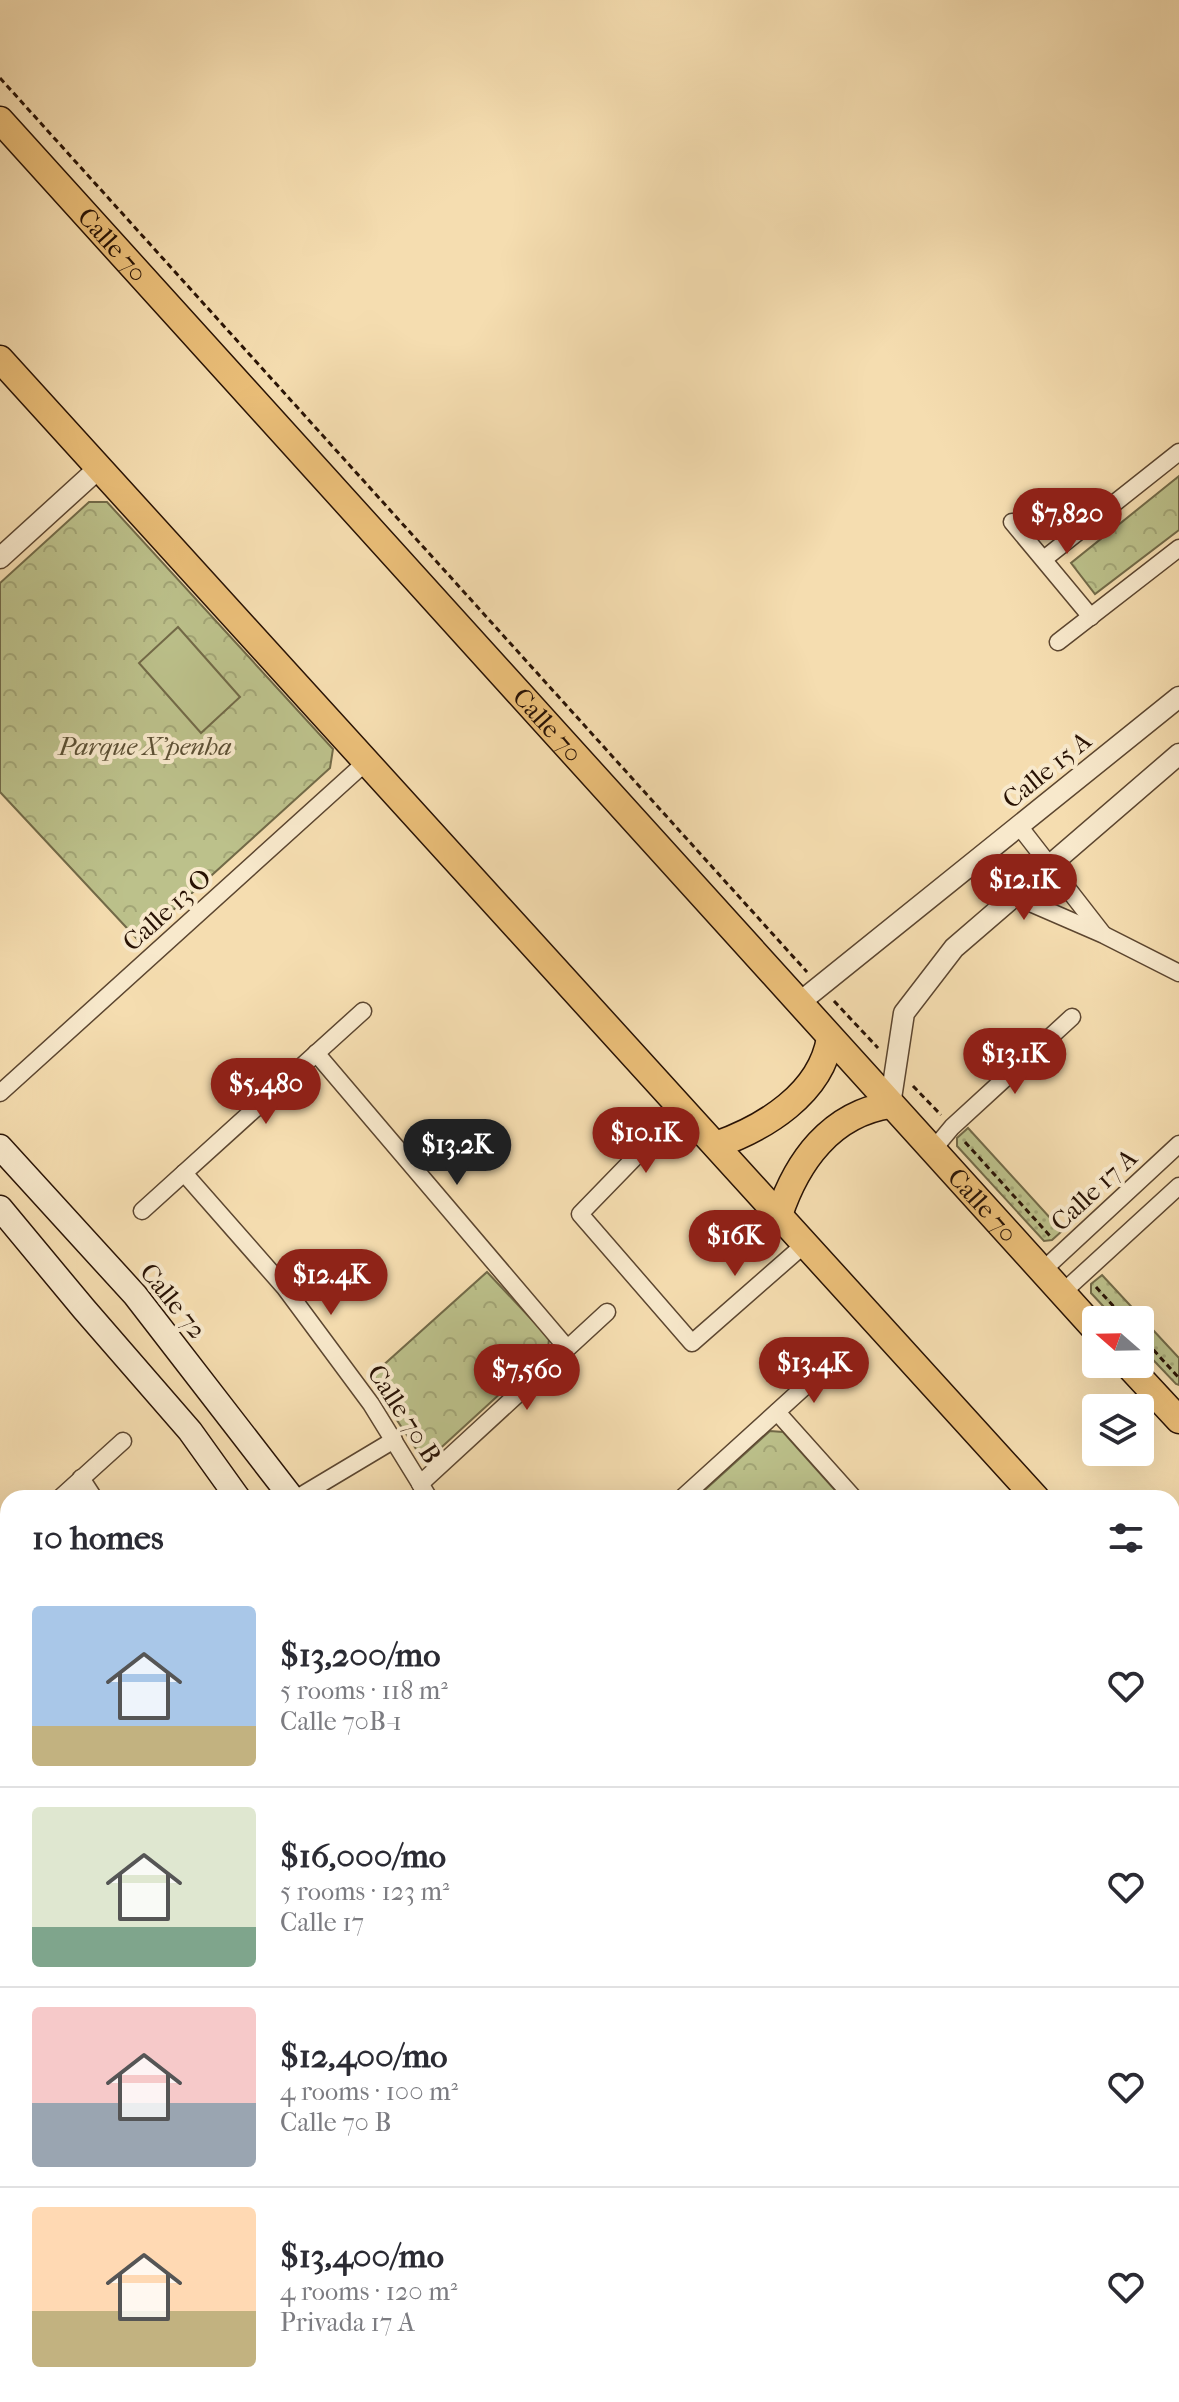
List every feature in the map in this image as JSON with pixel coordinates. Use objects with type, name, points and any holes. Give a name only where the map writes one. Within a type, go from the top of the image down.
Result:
[{"type":"main road","name":"Calle 70","points":[[0,120],[1082,1315]]},
{"type":"main road","points":[[0,359],[1029,1490]]},
{"type":"main road","points":[[716,1145],[746,1134],[795,1100],[828,1053],[830,1038]]},
{"type":"main road","points":[[779,1215],[795,1176],[806,1158],[825,1138],[850,1119],[874,1108],[890,1105]]},
{"type":"main road","name":"Calle 72","points":[[0,1147],[135,1295],[288,1490]]},
{"type":"main road","points":[[7,1215],[34,1215],[47,1198]]},
{"type":"main road","points":[[7,1215],[190,1431],[232,1490]]},
{"type":"main road","points":[[1141,1378],[1178,1416]]},
{"type":"main road","points":[[190,1431],[204,1414],[226,1413]]},
{"type":"street","points":[[1044,559],[1179,452]]},
{"type":"street","points":[[0,558],[99,468]]},
{"type":"street","points":[[1012,522],[1091,617]]},
{"type":"street","points":[[1058,642],[1179,548]]},
{"type":"street","name":"Calle 15 A","points":[[799,1003],[1179,697]]},
{"type":"street","points":[[890,1105],[904,1013],[954,948],[1179,754]]},
{"type":"street","name":"Calle 13 O","points":[[0,1093],[366,762]]},
{"type":"street","points":[[1019,826],[1104,935]]},
{"type":"street","points":[[980,858],[1014,896],[1104,935],[1179,973]]},
{"type":"street","points":[[142,1211],[363,1011]]},
{"type":"street","points":[[932,1151],[952,1127],[1072,1017]]},
{"type":"street","points":[[316,1053],[567,1348]]},
{"type":"street","points":[[682,1109],[580,1214],[692,1343],[805,1244]]},
{"type":"street","name":"Calle 17 A","points":[[1042,1271],[1179,1144]]},
{"type":"street","name":"Calle 70 B","points":[[184,1173],[285,1288],[371,1404],[424,1490]]},
{"type":"street","name":"Calle 17 A","points":[[1062,1293],[1179,1186]]},
{"type":"street","points":[[426,1490],[607,1312]]},
{"type":"street","points":[[691,1490],[824,1369]]},
{"type":"street","points":[[777,1412],[847,1490]]},
{"type":"street","points":[[308,1490],[394,1440]]},
{"type":"street","points":[[68,1490],[123,1441]]},
{"type":"street","points":[[81,1478],[89,1490]]},
{"type":"path","points":[[0,78],[820,986],[1064,1251]]},
{"type":"path","points":[[1084,1273],[1113,1306]]},
{"type":"path","points":[[1154,1350],[1179,1378]]},
{"type":"green space","points":[[1179,476],[1179,530],[1095,594],[1071,563]]},
{"type":"green space","name":"Parque X'penha","points":[[89,502],[107,502],[333,749],[330,768],[139,941],[0,792],[0,583]]},
{"type":"green space","points":[[178,627],[240,697],[201,733],[139,663]]},
{"type":"green space","points":[[968,1128],[1062,1231],[1052,1240],[1044,1241],[957,1146],[957,1138]]},
{"type":"green space","points":[[487,1272],[549,1338],[548,1350],[433,1455],[420,1455],[369,1378]]},
{"type":"green space","points":[[1102,1275],[1131,1306],[1103,1306],[1091,1293],[1091,1284]]},
{"type":"green space","points":[[1154,1331],[1179,1358],[1179,1385],[1154,1361]]},
{"type":"green space","points":[[770,1431],[783,1432],[835,1490],[705,1490]]}]
